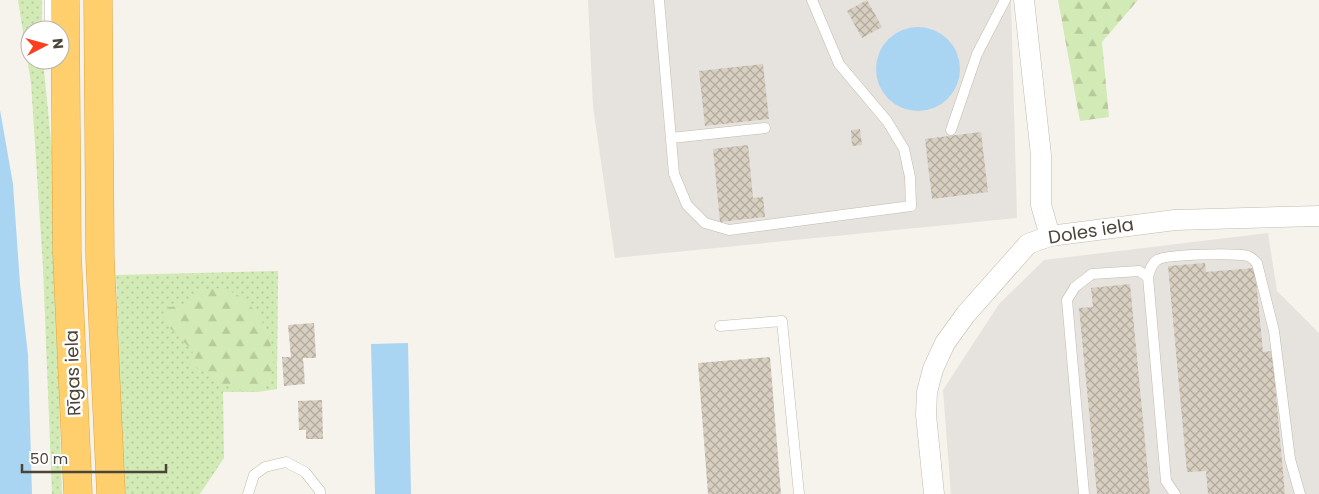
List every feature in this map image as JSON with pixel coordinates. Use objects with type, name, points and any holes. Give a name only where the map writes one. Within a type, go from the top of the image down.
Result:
[{"type":"highway","name":"Rīgas iela","points":[[65,0],[60,72],[78,494]]},
{"type":"highway","name":"Rīgas iela","points":[[98,0],[100,258],[111,494]]},
{"type":"street","points":[[1024,0],[1041,155],[1041,205],[1050,236]]},
{"type":"street","name":"Doles iela","points":[[934,494],[926,415],[927,392],[932,370],[945,343],[966,314],[1028,244],[1050,236],[1175,220],[1319,216]]},
{"type":"lane","points":[[50,0],[50,20]]},
{"type":"lane","points":[[659,0],[674,174],[687,205],[705,223],[729,230],[911,206],[910,177],[904,149],[886,121],[839,64],[812,0]]},
{"type":"lane","points":[[951,130],[977,54],[1005,0]]},
{"type":"lane","points":[[671,138],[765,128]]},
{"type":"lane","points":[[1175,494],[1166,481],[1148,277],[1151,266],[1158,259],[1230,254],[1249,256],[1257,263],[1274,331],[1290,459],[1300,494]]},
{"type":"lane","points":[[1084,494],[1067,300],[1074,287],[1092,274],[1139,271],[1148,277]]},
{"type":"lane","points":[[720,326],[782,321],[799,494]]},
{"type":"lane","points":[[248,494],[254,475],[265,467],[286,462],[305,472],[320,490],[320,494]]},
{"type":"shaded area","points":[[588,0],[1011,0],[1017,218],[615,258],[593,107]]},
{"type":"shaded area","points":[[1268,233],[1277,291],[1319,333],[1319,494],[951,494],[943,390],[999,304],[1044,260]]},
{"type":"green space","points":[[18,0],[42,0],[42,20],[21,20]]},
{"type":"green space","points":[[1058,0],[1138,0],[1102,42],[1109,117],[1080,121]]},
{"type":"green space","points":[[29,70],[44,70],[52,151],[62,494],[52,494],[43,267]]},
{"type":"green space","points":[[278,271],[277,389],[258,392],[223,392],[224,458],[200,494],[124,494],[116,275]]},
{"type":"green space","points":[[215,288],[235,294],[251,306],[263,324],[270,343],[273,362],[270,378],[261,389],[245,391],[230,387],[190,363],[193,351],[169,327],[163,314],[167,307],[186,306],[202,291]]},
{"type":"water","points":[[918,27],[934,30],[948,39],[957,53],[960,69],[957,85],[948,99],[934,108],[918,111],[902,108],[888,99],[879,85],[876,69],[879,53],[888,39],[902,30]]},
{"type":"water","points":[[0,110],[13,184],[20,284],[28,355],[32,494],[0,494]]},
{"type":"water","points":[[408,343],[411,494],[375,494],[371,344]]},
{"type":"building","points":[[867,0],[882,27],[862,38],[847,11]]},
{"type":"building","points":[[763,64],[769,119],[705,126],[699,71]]},
{"type":"building","points":[[860,129],[862,145],[852,146],[851,130]]},
{"type":"building","points":[[981,132],[988,192],[932,199],[925,139]]},
{"type":"building","points":[[748,145],[753,198],[763,197],[765,217],[720,222],[713,149]]},
{"type":"building","points":[[1205,263],[1206,272],[1255,268],[1263,352],[1272,351],[1285,494],[1208,494],[1206,471],[1187,472],[1168,266]]},
{"type":"building","points":[[1130,284],[1150,494],[1097,494],[1079,308],[1093,307],[1091,288]]},
{"type":"building","points":[[314,323],[316,358],[303,358],[305,384],[284,386],[282,357],[291,357],[288,325]]},
{"type":"building","points":[[770,357],[781,494],[708,494],[698,363]]},
{"type":"building","points":[[322,400],[323,439],[306,439],[306,430],[299,430],[298,401]]}]
